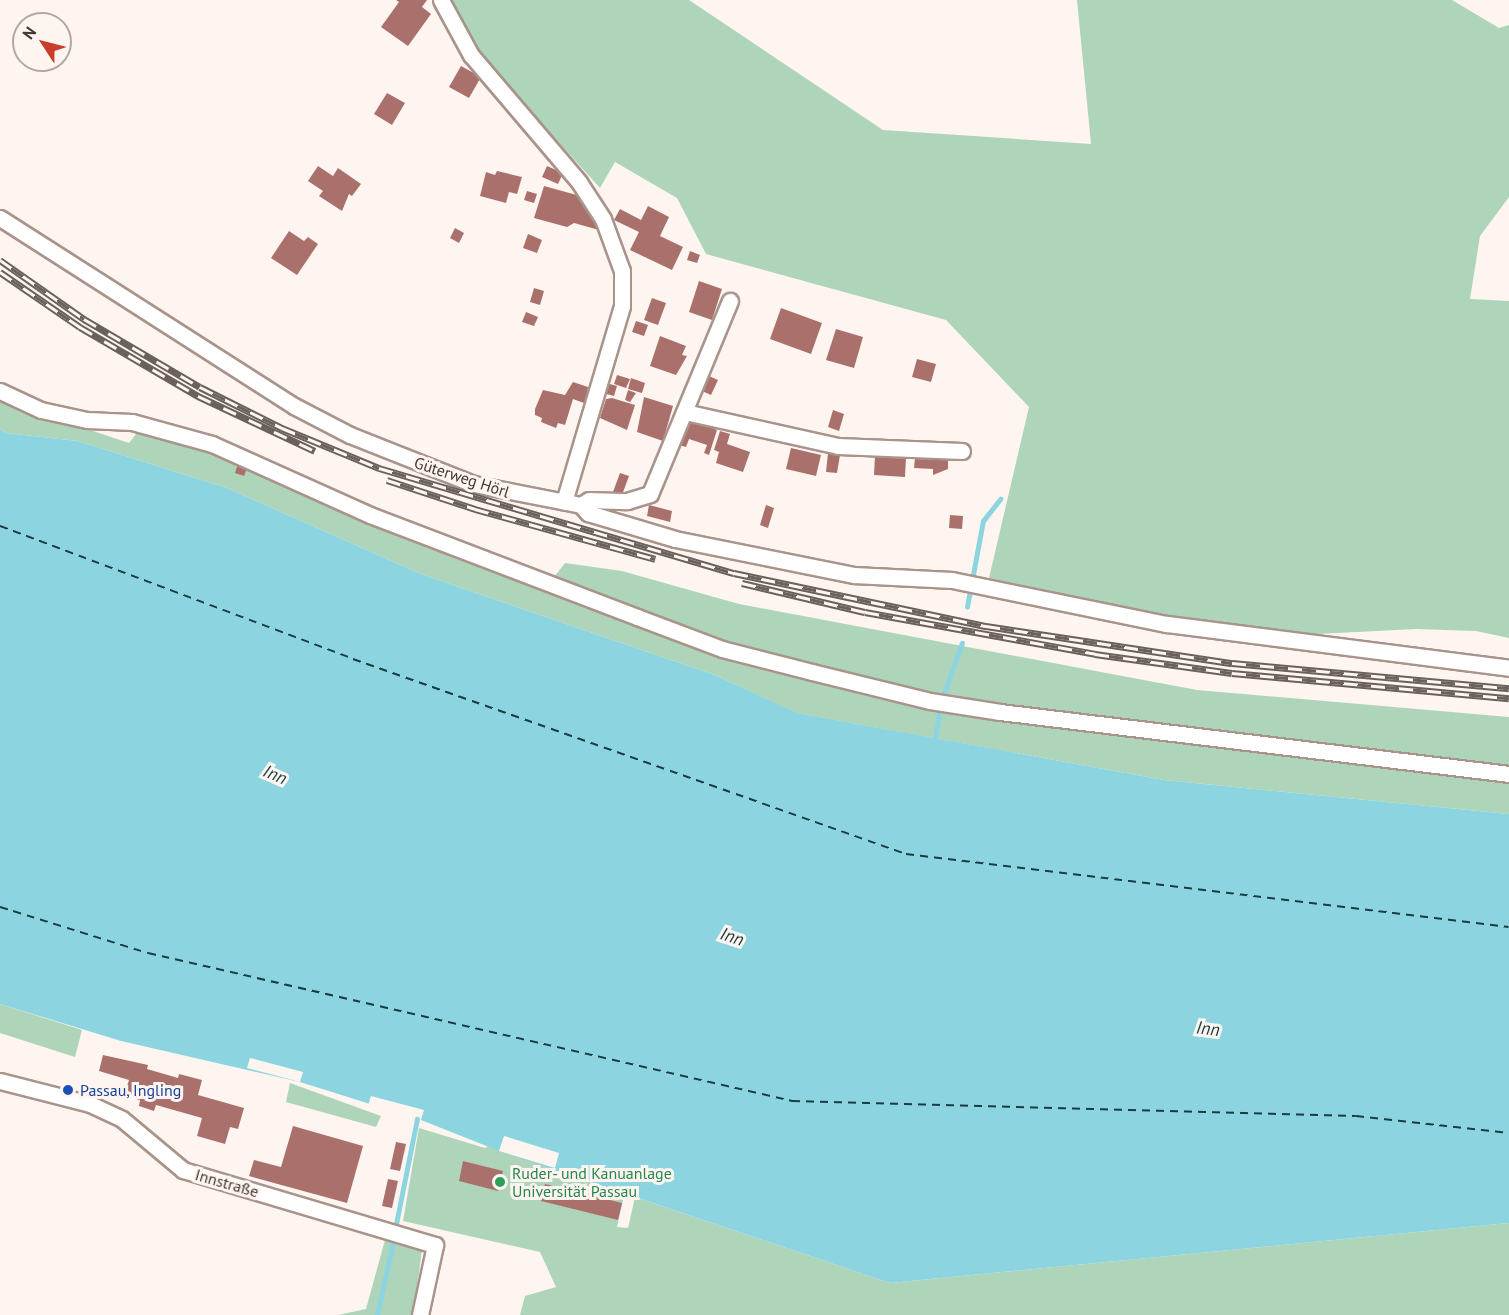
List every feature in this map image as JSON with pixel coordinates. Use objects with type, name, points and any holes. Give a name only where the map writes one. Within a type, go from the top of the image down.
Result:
[{"type":"street","points":[[441,0],[471,55],[579,182],[603,219],[622,271],[622,306],[564,502]]},
{"type":"street","name":"Güterweg Hörl","points":[[0,218],[257,385],[350,435],[474,484],[581,505],[588,513],[675,539],[804,565],[888,579],[952,580],[1167,624],[1509,668]]},
{"type":"street","points":[[581,505],[589,500],[627,501],[650,494],[730,302]]},
{"type":"street","points":[[0,391],[41,410],[87,420],[132,422],[212,444],[369,515],[637,617],[722,649],[812,672],[930,701],[1000,712],[1509,774]]},
{"type":"street","points":[[685,412],[838,446],[962,451]]},
{"type":"street","name":"Innstraße","points":[[0,1081],[90,1104],[122,1119],[183,1170],[435,1245],[420,1315]]},
{"type":"green space","points":[[451,0],[689,0],[883,130],[1091,144],[1077,0],[1452,0],[1499,28],[1509,25],[1509,197],[1480,236],[1470,299],[1509,301],[1509,638],[1476,631],[1416,629],[1317,634],[1169,617],[989,578],[1029,407],[946,320],[706,254],[677,198],[615,162],[600,188],[476,51]]},
{"type":"green space","points":[[0,400],[129,443],[140,429],[201,446],[547,586],[565,563],[622,571],[739,604],[1197,690],[1509,717],[1509,814],[1164,780],[796,713],[715,675],[421,574],[227,488],[78,441],[6,433],[0,429]]},
{"type":"green space","points":[[0,1004],[82,1030],[75,1057],[0,1033]]},
{"type":"green space","points":[[290,1083],[381,1116],[376,1127],[286,1102]]},
{"type":"green space","points":[[419,1128],[485,1148],[504,1136],[555,1168],[624,1196],[617,1227],[628,1228],[635,1197],[890,1283],[1509,1223],[1509,1315],[520,1315],[525,1296],[556,1287],[540,1252],[403,1221]]},
{"type":"green space","points":[[385,1240],[422,1249],[414,1315],[338,1315],[366,1309]]},
{"type":"water","name":"Inn","points":[[0,429],[6,433],[78,441],[227,488],[421,574],[715,675],[797,713],[1164,780],[1509,814],[1509,1223],[890,1283],[499,1151],[421,1120],[300,1082],[121,1041],[0,1004]]},
{"type":"pier","points":[[250,1058],[303,1072],[300,1082],[247,1068]]},
{"type":"pier","points":[[371,1096],[424,1110],[421,1120],[368,1106]]},
{"type":"pier","points":[[504,1136],[559,1153],[555,1168],[499,1151]]},
{"type":"building","points":[[396,0],[427,0],[422,7],[431,14],[408,46],[381,27],[399,2]]},
{"type":"building","points":[[461,66],[481,77],[469,98],[449,87]]},
{"type":"building","points":[[387,93],[405,103],[392,125],[374,114]]},
{"type":"building","points":[[318,166],[333,176],[338,168],[361,184],[352,196],[349,194],[342,211],[319,196],[323,191],[308,181]]},
{"type":"building","points":[[547,166],[563,173],[558,184],[542,177]]},
{"type":"building","points":[[497,171],[522,177],[517,194],[509,192],[506,203],[480,196],[486,172],[495,175]]},
{"type":"building","points":[[544,186],[584,197],[599,230],[574,223],[567,227],[534,218]]},
{"type":"building","points":[[527,191],[537,194],[534,203],[524,200]]},
{"type":"building","points":[[648,206],[669,217],[660,236],[683,247],[672,270],[630,250],[639,232],[614,220],[620,209],[641,220]]},
{"type":"building","points":[[455,228],[464,233],[459,243],[450,238]]},
{"type":"building","points":[[289,231],[304,241],[308,237],[318,244],[297,275],[271,258]]},
{"type":"building","points":[[528,234],[542,240],[537,253],[523,248]]},
{"type":"building","points":[[690,251],[700,255],[697,263],[687,260]]},
{"type":"building","points":[[699,281],[722,289],[712,320],[689,312]]},
{"type":"building","points":[[534,288],[544,291],[540,305],[530,302]]},
{"type":"building","points":[[652,298],[666,303],[658,325],[644,320]]},
{"type":"building","points":[[781,308],[822,323],[811,354],[770,339]]},
{"type":"building","points":[[526,312],[538,317],[534,326],[522,322]]},
{"type":"building","points":[[636,321],[648,325],[644,336],[632,332]]},
{"type":"building","points":[[836,329],[863,337],[854,368],[826,360]]},
{"type":"building","points":[[660,336],[686,346],[682,355],[687,356],[676,375],[650,366]]},
{"type":"building","points":[[917,359],[936,364],[931,382],[912,377]]},
{"type":"building","points":[[617,375],[630,379],[626,388],[614,384]]},
{"type":"building","points":[[709,376],[718,380],[711,395],[702,391]]},
{"type":"building","points":[[631,378],[645,383],[642,393],[628,389]]},
{"type":"building","points":[[573,382],[588,387],[587,399],[584,403],[573,399],[565,425],[558,423],[556,428],[541,422],[542,418],[535,415],[535,409],[543,390],[565,395]]},
{"type":"building","points":[[606,383],[617,386],[614,396],[603,393]]},
{"type":"building","points":[[628,390],[636,393],[630,402],[625,400]]},
{"type":"building","points":[[644,397],[673,406],[663,441],[637,432]]},
{"type":"building","points":[[612,398],[635,405],[627,430],[600,418],[606,399]]},
{"type":"building","points":[[833,410],[844,414],[839,431],[828,427]]},
{"type":"building","points":[[694,420],[717,430],[709,455],[704,453],[707,445],[689,439],[686,447],[679,445],[687,421],[693,424]]},
{"type":"building","points":[[720,431],[730,434],[727,444],[750,452],[743,472],[716,463],[719,452],[714,450]]},
{"type":"building","points":[[791,448],[821,455],[816,476],[786,469]]},
{"type":"building","points":[[828,453],[840,455],[837,473],[826,472]]},
{"type":"building","points":[[875,455],[906,457],[905,477],[874,475]]},
{"type":"building","points":[[915,458],[948,460],[948,469],[933,475],[933,469],[914,468]]},
{"type":"building","points":[[239,461],[248,465],[244,476],[235,473]]},
{"type":"building","points":[[620,473],[629,476],[622,495],[613,492]]},
{"type":"building","points":[[649,505],[672,511],[670,522],[647,516]]},
{"type":"building","points":[[766,505],[774,508],[768,528],[760,525]]},
{"type":"building","points":[[950,515],[963,516],[962,529],[949,528]]},
{"type":"building","points":[[103,1055],[148,1065],[147,1069],[178,1078],[179,1074],[202,1080],[198,1095],[244,1108],[238,1129],[230,1127],[225,1144],[197,1136],[202,1118],[156,1105],[154,1111],[139,1106],[140,1100],[124,1096],[129,1080],[99,1071]]},
{"type":"building","points":[[293,1126],[363,1146],[347,1203],[249,1176],[254,1160],[281,1167]]},
{"type":"building","points":[[396,1142],[406,1144],[400,1171],[390,1169]]},
{"type":"building","points":[[463,1161],[503,1171],[498,1191],[459,1181]]},
{"type":"building","points":[[388,1179],[398,1181],[392,1208],[382,1206]]},
{"type":"building","points":[[545,1184],[622,1203],[618,1220],[541,1201]]},
{"type":"waterway","points":[[967,607],[983,521],[1000,499]]},
{"type":"waterway","points":[[943,696],[962,643]]},
{"type":"waterway","points":[[935,738],[940,710]]},
{"type":"waterway","points":[[396,1224],[417,1119]]},
{"type":"waterway","points":[[377,1315],[394,1238]]},
{"type":"ferry route","points":[[0,526],[353,659],[906,854],[1509,927]]},
{"type":"ferry route","points":[[0,907],[148,953],[792,1101],[1356,1116],[1509,1133]]},
{"type":"railway","points":[[0,260],[84,319],[200,387],[282,428],[379,468],[734,573],[986,626],[1232,663],[1509,688]]},
{"type":"railway","points":[[0,272],[80,327],[198,396],[315,451]]},
{"type":"railway","points":[[387,480],[475,509],[655,559]]},
{"type":"railway","points":[[742,583],[865,612],[1095,654],[1232,673],[1509,698]]},
{"type":"place","name":"Passau, Ingling","points":[[68,1090]]},
{"type":"place","name":"Ruder- und Kanuanlage Universität Passau","points":[[500,1182]]}]
